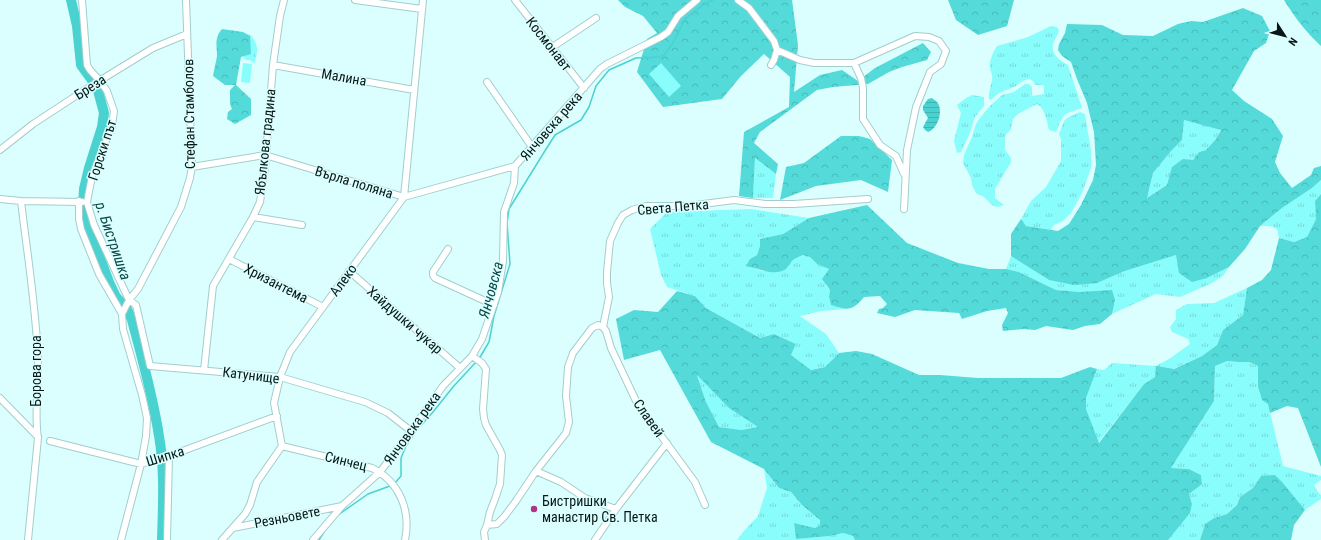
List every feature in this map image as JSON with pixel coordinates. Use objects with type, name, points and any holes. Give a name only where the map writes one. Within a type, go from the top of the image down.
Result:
[{"type":"street","name":"Горски път","points":[[82,0],[87,65],[107,91],[114,111],[112,126],[92,176],[87,202],[94,226],[129,300]]},
{"type":"street","name":"Стефан Стамболов","points":[[122,314],[129,300],[138,289],[181,207],[190,178],[192,167],[186,0]]},
{"type":"street","name":"Ябълкова градина","points":[[204,370],[214,286],[217,278],[230,259],[260,202],[266,155],[273,65],[280,16],[284,0]]},
{"type":"street","points":[[355,0],[422,9]]},
{"type":"street","points":[[404,197],[423,0]]},
{"type":"street","name":"Космонавт","points":[[515,0],[584,88]]},
{"type":"street","name":"Янчовска река","points":[[313,540],[342,506],[380,472],[443,386],[472,356],[482,339],[498,292],[503,261],[504,212],[514,183],[515,166],[600,69],[668,32],[678,16],[697,0]]},
{"type":"street","points":[[738,0],[749,8],[774,41],[777,50],[771,65]]},
{"type":"street","points":[[552,48],[596,18]]},
{"type":"street","name":"Бреза","points":[[0,150],[32,124],[99,81],[153,48],[187,34]]},
{"type":"street","points":[[777,50],[800,60],[814,63],[854,63],[915,36],[929,37],[939,41],[946,51],[941,64],[930,72],[916,107],[907,150],[904,209]]},
{"type":"street","points":[[854,63],[861,78],[863,88],[862,120],[880,145],[896,156],[905,176]]},
{"type":"street","name":"Малина","points":[[273,65],[414,90]]},
{"type":"street","points":[[487,82],[532,147]]},
{"type":"street","name":"Върла поляна","points":[[192,167],[266,155],[404,197],[515,166]]},
{"type":"street","name":"Алеко","points":[[282,446],[274,403],[280,377],[290,352],[404,197]]},
{"type":"street","points":[[0,199],[21,201],[87,202]]},
{"type":"street","name":"Света Петка","points":[[602,327],[609,297],[607,272],[610,241],[623,215],[632,210],[646,206],[688,206],[734,200],[765,204],[794,204],[868,199]]},
{"type":"street","name":"Борова гора","points":[[21,201],[36,329],[38,360],[36,423],[38,438],[28,540]]},
{"type":"street","points":[[79,202],[79,219],[81,229],[96,268],[122,314],[123,329],[147,418],[146,436],[141,464],[121,540]]},
{"type":"street","points":[[252,217],[302,225]]},
{"type":"street","points":[[448,249],[433,272],[435,278],[494,305]]},
{"type":"street","name":"Хризантема","points":[[230,259],[323,307]]},
{"type":"street","name":"Хайдушки чукар","points":[[349,271],[460,368]]},
{"type":"street","name":"Катунище","points":[[129,300],[136,305],[150,366],[280,377],[365,402],[388,413],[411,431]]},
{"type":"street","points":[[487,525],[497,524],[504,517],[536,471],[566,433],[569,422],[566,396],[568,367],[573,353],[592,328],[598,325],[602,327]]},
{"type":"street","name":"Славей","points":[[602,327],[606,331],[612,348],[637,403],[695,482],[705,505]]},
{"type":"street","points":[[472,356],[486,368],[482,409],[486,425],[502,455],[500,484],[484,532],[485,540]]},
{"type":"street","points":[[0,398],[38,438]]},
{"type":"street","name":"Шипка","points":[[50,441],[141,464],[168,457],[277,416]]},
{"type":"street","points":[[595,540],[616,509],[667,443]]},
{"type":"street","points":[[222,540],[244,514],[250,504],[256,482],[282,446]]},
{"type":"street","name":"Синчец","points":[[282,446],[372,468],[380,472],[396,486],[406,510],[408,523],[405,540]]},
{"type":"street","points":[[167,540],[168,457]]},
{"type":"street","points":[[536,471],[561,482],[585,498],[616,509]]},
{"type":"street","name":"Резньовете","points":[[232,528],[342,506]]},
{"type":"green space","points":[[618,0],[792,0],[798,45],[794,92],[820,75],[842,70],[858,81],[875,68],[923,43],[931,52],[927,60],[889,72],[868,84],[817,90],[760,132],[754,143],[778,164],[776,174],[755,158],[753,198],[739,196],[744,132],[789,107],[790,77],[764,54],[741,76],[722,99],[663,107],[637,72],[647,39],[657,33],[643,16],[625,7]]},
{"type":"green space","points":[[948,0],[1014,0],[1007,26],[978,35],[956,20]]},
{"type":"green space","points":[[1284,0],[1321,0],[1321,46],[1292,13]]},
{"type":"green space","points":[[1243,8],[1262,16],[1270,31],[1266,43],[1254,51],[1232,90],[1244,101],[1272,119],[1283,136],[1275,162],[1280,173],[1292,188],[1311,175],[1314,168],[1321,166],[1321,180],[1260,226],[1245,249],[1229,267],[1207,278],[1192,282],[1179,273],[1176,255],[1125,271],[1097,283],[1074,285],[1049,280],[1011,256],[1011,234],[1021,219],[1026,226],[1058,231],[1069,224],[1081,205],[1093,180],[1096,165],[1094,132],[1087,103],[1071,62],[1062,56],[1058,50],[1067,24],[1102,25],[1123,35],[1153,36],[1178,24],[1191,21],[1203,22]],"holes":[[[1184,120],[1221,130],[1216,139],[1206,150],[1199,152],[1193,160],[1183,159],[1172,167],[1167,185],[1147,198],[1153,173],[1182,140]]]},
{"type":"green space","points":[[1051,26],[1057,27],[1059,30],[1053,49],[1055,55],[1062,62],[1068,65],[1082,108],[1065,114],[1056,132],[1049,130],[1044,112],[1037,104],[1018,114],[1013,119],[1011,129],[1005,136],[1005,150],[1011,158],[1011,162],[995,189],[995,198],[1004,205],[998,207],[993,206],[984,197],[976,193],[972,185],[971,178],[963,163],[964,155],[976,124],[989,107],[1002,95],[1014,92],[1025,84],[1029,84],[1032,87],[1032,96],[1044,94],[1044,85],[1035,85],[1033,81],[1028,79],[1000,93],[991,100],[989,99],[989,92],[992,78],[990,68],[991,59],[997,46],[1028,37]]},
{"type":"green space","points":[[222,29],[243,32],[250,36],[251,54],[241,57],[236,85],[251,99],[251,115],[235,124],[227,119],[228,112],[232,109],[230,104],[230,90],[235,85],[225,85],[213,76],[217,56],[217,39],[219,32]]},
{"type":"green space","points":[[246,34],[251,35],[257,46],[255,63],[250,60],[246,60],[243,57],[250,53],[250,36]]},
{"type":"green space","points":[[243,63],[252,64],[250,83],[241,82]]},
{"type":"green space","points":[[661,63],[681,86],[669,97],[649,74]]},
{"type":"green space","points":[[972,95],[984,97],[984,106],[975,117],[961,152],[957,153],[954,141],[961,113],[957,105]]},
{"type":"green space","points":[[1080,112],[1085,114],[1091,151],[1091,168],[1082,193],[1071,213],[1063,221],[1054,225],[1051,230],[1026,226],[1021,219],[1031,201],[1046,187],[1061,161],[1061,139],[1059,134],[1064,121]]},
{"type":"green space","points":[[1184,120],[1221,129],[1216,139],[1206,150],[1199,152],[1193,160],[1173,167],[1167,185],[1147,198],[1153,173],[1182,140]]},
{"type":"green space","points":[[841,136],[859,136],[870,139],[892,160],[888,192],[861,180],[816,186],[780,200],[786,167],[804,163]]},
{"type":"green space","points":[[755,158],[776,174],[773,198],[753,198]]},
{"type":"green space","points":[[1321,180],[1321,194],[1315,201],[1316,219],[1307,237],[1294,242],[1279,238],[1277,229],[1270,226],[1260,226],[1282,208],[1312,188]]},
{"type":"green space","points":[[1321,194],[1321,467],[1298,408],[1287,406],[1270,413],[1268,404],[1262,400],[1258,387],[1258,366],[1249,362],[1227,361],[1215,366],[1214,401],[1171,468],[1189,469],[1201,475],[1202,484],[1189,494],[1192,504],[1190,513],[1168,540],[855,540],[853,536],[843,533],[830,536],[796,539],[794,523],[815,528],[820,525],[820,520],[802,505],[791,492],[779,488],[764,469],[711,442],[660,350],[624,360],[616,319],[634,310],[658,312],[677,291],[695,296],[706,308],[760,338],[774,334],[796,344],[791,355],[811,370],[825,367],[839,353],[856,351],[872,354],[919,375],[978,378],[1061,378],[1090,367],[1097,369],[1086,398],[1086,409],[1099,443],[1144,384],[1155,377],[1156,366],[1174,369],[1202,356],[1217,345],[1223,330],[1243,315],[1247,288],[1262,280],[1271,270],[1279,238],[1294,242],[1307,237],[1316,219],[1315,201]],"holes":[[[697,375],[729,408],[758,427],[741,430],[719,427],[706,402]]]},
{"type":"green space","points":[[867,205],[907,243],[958,263],[989,269],[1006,269],[1019,272],[1056,290],[1080,292],[1112,290],[1115,300],[1112,314],[1100,324],[1085,326],[1073,330],[1046,326],[1035,330],[1024,329],[1003,331],[1002,325],[1008,313],[1006,308],[987,311],[962,319],[959,313],[915,310],[895,317],[877,313],[879,309],[883,308],[887,304],[880,296],[864,297],[853,307],[845,309],[831,305],[829,297],[830,290],[822,279],[829,269],[817,264],[810,257],[803,255],[792,261],[786,269],[777,272],[746,266],[750,259],[757,255],[760,246],[760,239],[783,234],[809,218]]},
{"type":"green space","points":[[751,209],[809,218],[783,234],[760,239],[760,246],[757,255],[750,259],[755,268],[761,271],[787,268],[793,260],[803,255],[810,257],[817,264],[829,269],[825,274],[826,286],[830,290],[829,297],[831,305],[845,309],[821,311],[800,316],[826,334],[839,353],[825,367],[810,370],[791,355],[796,344],[774,334],[760,338],[706,308],[695,296],[667,287],[661,275],[650,229],[667,212]]},
{"type":"green space","points":[[1176,255],[1207,278],[1229,267],[1223,276],[1210,284],[1180,297],[1156,294],[1112,314],[1115,300],[1080,292],[1056,290],[1019,272],[1006,269],[1011,256],[1049,280],[1097,283],[1125,271]]},
{"type":"green space","points":[[1247,288],[1243,315],[1223,330],[1217,345],[1202,356],[1155,377],[1144,384],[1098,443],[1086,409],[1086,398],[1097,369],[1104,370],[1112,363],[1156,366],[1169,359],[1190,344],[1188,339],[1172,332],[1170,327],[1176,319],[1176,310],[1187,304],[1214,303]]},
{"type":"green space","points":[[1227,361],[1249,362],[1258,366],[1259,392],[1268,404],[1283,466],[1321,476],[1321,480],[1314,485],[1321,495],[1321,499],[1305,510],[1283,483],[1261,476],[1253,488],[1240,497],[1237,505],[1227,514],[1214,518],[1205,524],[1200,540],[1168,540],[1192,504],[1189,494],[1202,483],[1201,475],[1189,469],[1171,468],[1214,401],[1215,366]]},
{"type":"green space","points":[[697,374],[729,408],[759,427],[741,430],[719,427],[706,402]]},
{"type":"green space","points":[[764,469],[779,488],[791,492],[802,505],[820,520],[820,525],[815,528],[794,523],[796,539],[830,536],[843,533],[853,536],[855,540],[737,540],[758,516],[767,488]]},
{"type":"green space","points":[[1275,475],[1305,510],[1294,525],[1291,540],[1200,540],[1205,524],[1214,518],[1227,514],[1237,505],[1240,497],[1253,488],[1261,476]]},
{"type":"shaded area","points":[[932,98],[939,105],[940,114],[935,127],[928,132],[923,127],[928,118],[923,110],[923,106],[928,99]]},
{"type":"waterway","name":"р. Бистришка","points":[[71,0],[77,26],[81,65],[97,87],[104,113],[102,127],[84,189],[83,206],[85,218],[109,282],[116,297],[127,309],[132,320],[154,406],[162,462],[162,540]]},
{"type":"waterway","name":"Янчовска","points":[[479,359],[489,342],[494,316],[510,264],[507,223],[509,209],[555,135],[581,120],[589,107],[596,86],[609,70],[636,58],[660,57],[664,55],[673,43],[685,19],[703,5],[713,0]]},
{"type":"waterway","name":"Янчовска","points":[[395,483],[401,476],[401,458],[406,446],[416,431],[476,362]]},
{"type":"waterway","name":"Янчовска","points":[[338,515],[368,494],[390,486]]},
{"type":"waterway","name":"Янчовска","points":[[319,540],[324,532]]},
{"type":"place","name":"Бистришки манастир Св. Петка","points":[[534,509]]}]
